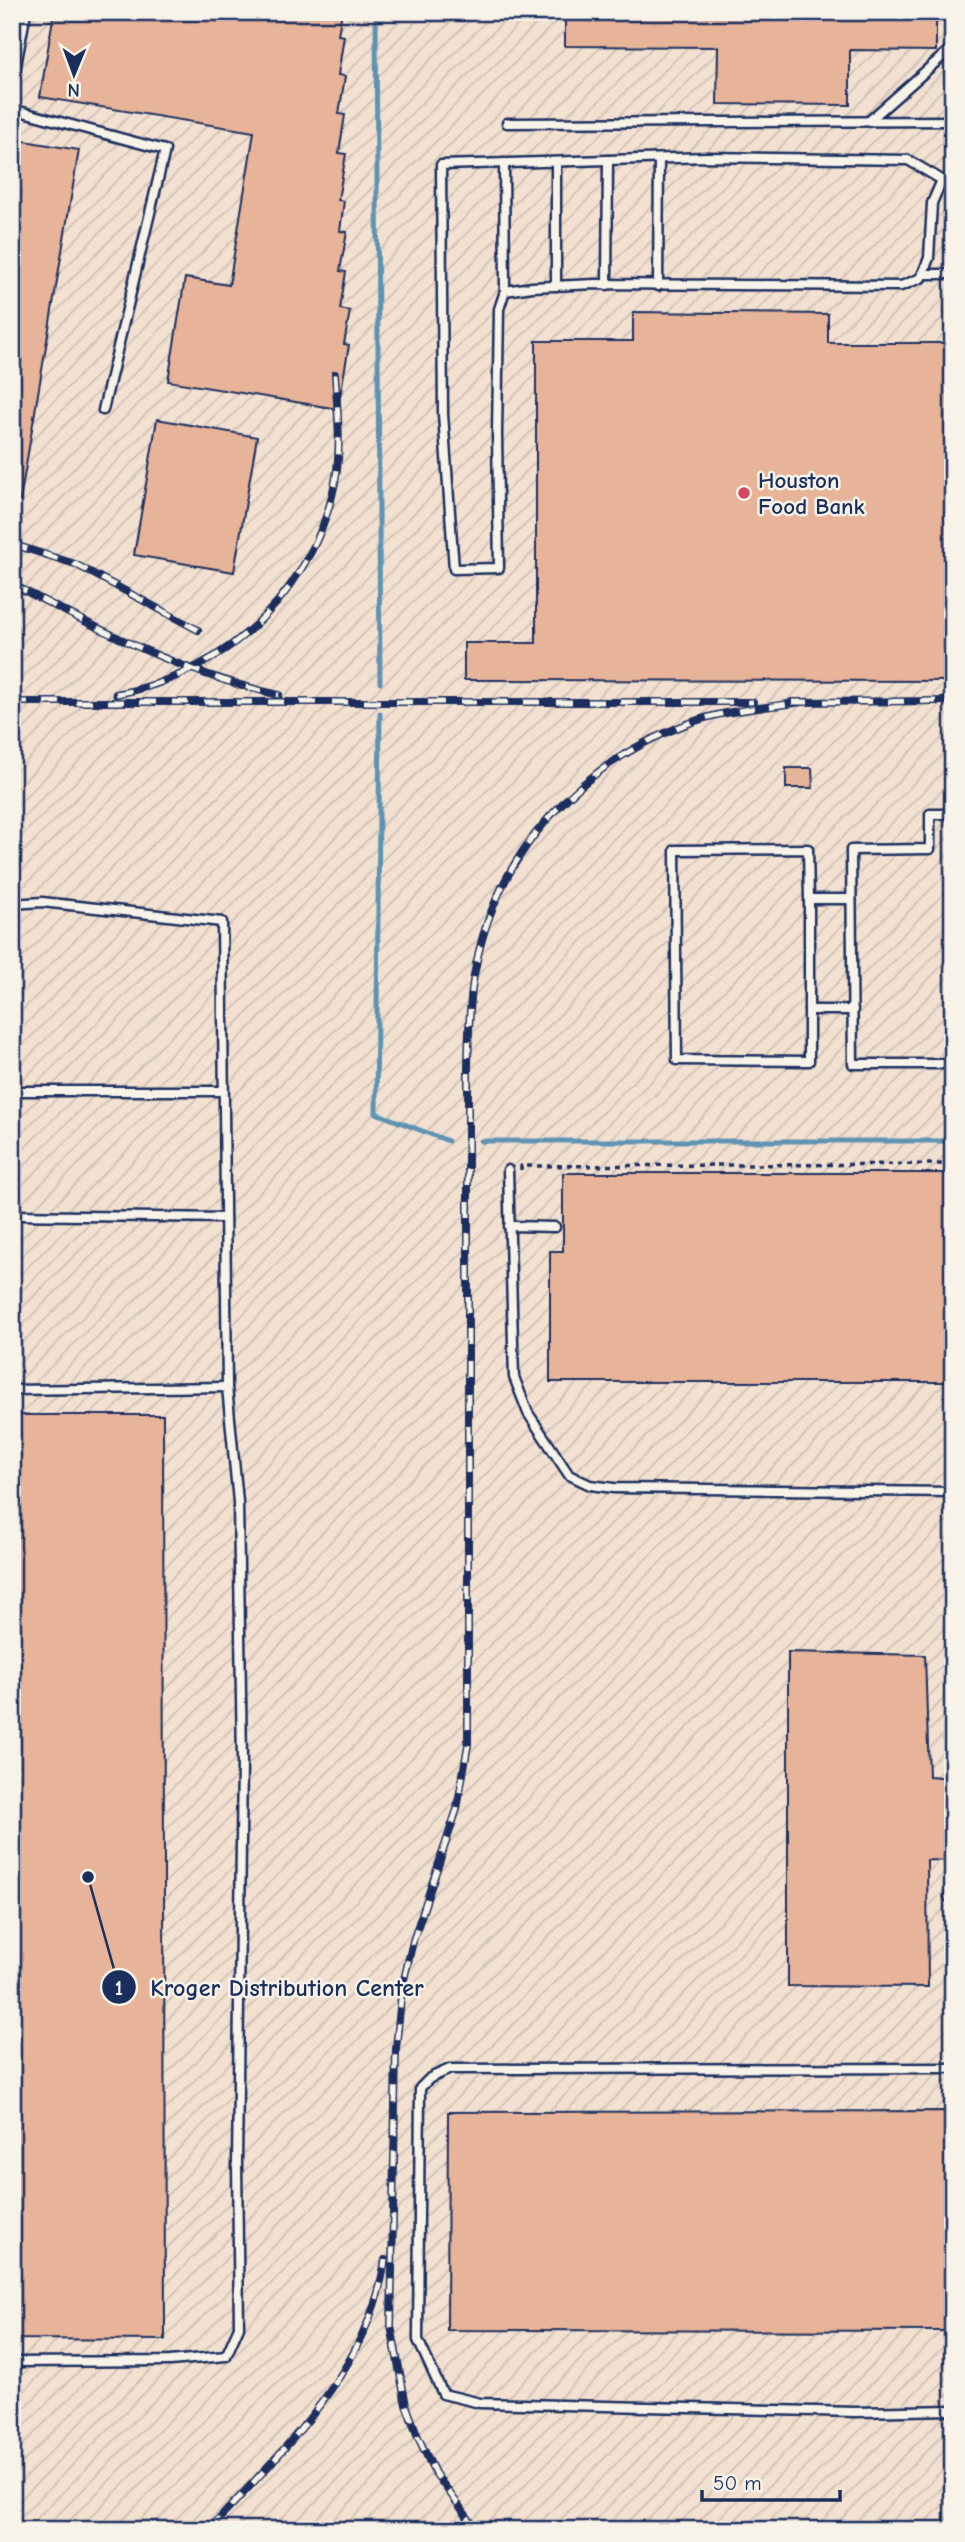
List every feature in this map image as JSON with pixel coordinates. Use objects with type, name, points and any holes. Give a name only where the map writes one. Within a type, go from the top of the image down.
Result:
[{"type":"lane","points":[[12,87],[26,12]]},
{"type":"lane","points":[[869,121],[953,47]]},
{"type":"lane","points":[[12,109],[164,150],[103,411]]},
{"type":"lane","points":[[507,123],[953,121]]},
{"type":"lane","points":[[504,163],[505,291],[499,309],[497,433],[499,568],[454,569],[443,414],[441,165],[504,163],[556,162],[608,160],[708,158],[908,160],[942,180],[953,180]]},
{"type":"lane","points":[[658,286],[659,159]]},
{"type":"lane","points":[[607,285],[608,160]]},
{"type":"lane","points":[[556,162],[556,286]]},
{"type":"lane","points":[[505,291],[607,285],[901,286],[921,278],[929,258],[932,204],[942,180]]},
{"type":"lane","points":[[922,274],[953,274]]},
{"type":"lane","points":[[953,814],[930,814],[930,849],[851,850],[853,1064],[953,1064]]},
{"type":"lane","points":[[808,849],[808,899],[809,1061],[677,1060],[675,850],[808,849]]},
{"type":"lane","points":[[808,899],[851,899]]},
{"type":"lane","points":[[12,904],[42,902],[222,922],[227,1387],[237,1502],[242,1761],[237,2164],[239,2327],[226,2356],[170,2361],[12,2362]]},
{"type":"lane","points":[[809,1010],[852,1010]]},
{"type":"lane","points":[[12,1091],[223,1091]]},
{"type":"lane","points":[[508,1170],[514,1377],[528,1413],[569,1475],[590,1485],[614,1488],[953,1492]]},
{"type":"lane","points":[[12,1215],[225,1218]]},
{"type":"lane","points":[[509,1226],[555,1227]]},
{"type":"lane","points":[[12,1390],[227,1387]]},
{"type":"lane","points":[[953,2068],[450,2069],[440,2073],[420,2088],[418,2300],[418,2340],[443,2394],[480,2403],[855,2412],[953,2410]]},
{"type":"path","points":[[508,1170],[521,1170],[521,1166],[953,1164]]},
{"type":"shaded area","points":[[12,12],[953,12],[953,2530],[12,2530]]},
{"type":"building","points":[[54,12],[342,12],[338,35],[344,36],[338,75],[345,76],[339,114],[345,115],[339,153],[346,154],[338,200],[344,201],[340,231],[347,232],[340,271],[346,272],[340,309],[350,311],[344,344],[349,345],[338,409],[168,381],[185,278],[229,285],[254,132],[40,97]]},
{"type":"building","points":[[565,12],[936,12],[936,51],[850,50],[850,105],[717,104],[718,47],[565,46]]},
{"type":"building","points":[[12,139],[79,150],[20,501],[12,500]]},
{"type":"building","name":"Houston Food Bank","points":[[633,312],[828,314],[828,343],[953,343],[953,681],[464,680],[464,643],[536,643],[536,341],[633,341]]},
{"type":"building","points":[[157,419],[257,437],[234,572],[134,555]]},
{"type":"building","points":[[786,768],[812,768],[813,788],[786,788]]},
{"type":"building","points":[[563,1173],[953,1173],[953,1382],[550,1382],[550,1251],[563,1251]]},
{"type":"building","points":[[12,1415],[163,1415],[165,2340],[12,2339]]},
{"type":"building","points":[[788,1652],[925,1655],[929,1776],[953,1778],[953,1861],[927,1860],[928,1987],[788,1986]]},
{"type":"building","points":[[953,2111],[953,2331],[447,2330],[448,2112]]},
{"type":"waterway","points":[[376,12],[380,683]]},
{"type":"waterway","points":[[380,713],[376,1113],[448,1141]]},
{"type":"waterway","points":[[481,1141],[953,1141]]},
{"type":"railway","points":[[116,694],[157,684],[196,667],[231,645],[262,618],[290,586],[311,551],[328,512],[337,470],[339,434],[335,374]]},
{"type":"railway","points":[[12,544],[75,564],[198,630]]},
{"type":"railway","points":[[12,584],[142,649],[208,675],[279,695]]},
{"type":"railway","points":[[792,702],[953,701]]},
{"type":"railway","points":[[12,702],[753,702]]},
{"type":"railway","points":[[477,2530],[435,2473],[418,2437],[406,2405],[391,2326],[396,2049],[402,1988],[413,1941],[457,1809],[468,1745],[468,1065],[476,965],[487,924],[503,885],[524,849],[550,817],[579,788],[612,762],[648,741],[687,724],[729,712],[802,702]]},
{"type":"railway","points":[[209,2530],[292,2439],[341,2374],[361,2338],[376,2301],[385,2260]]},
{"type":"place","name":"Houston Food Bank","points":[[744,493]]},
{"type":"place","name":"Kroger Distribution Center","points":[[88,1877]]}]
